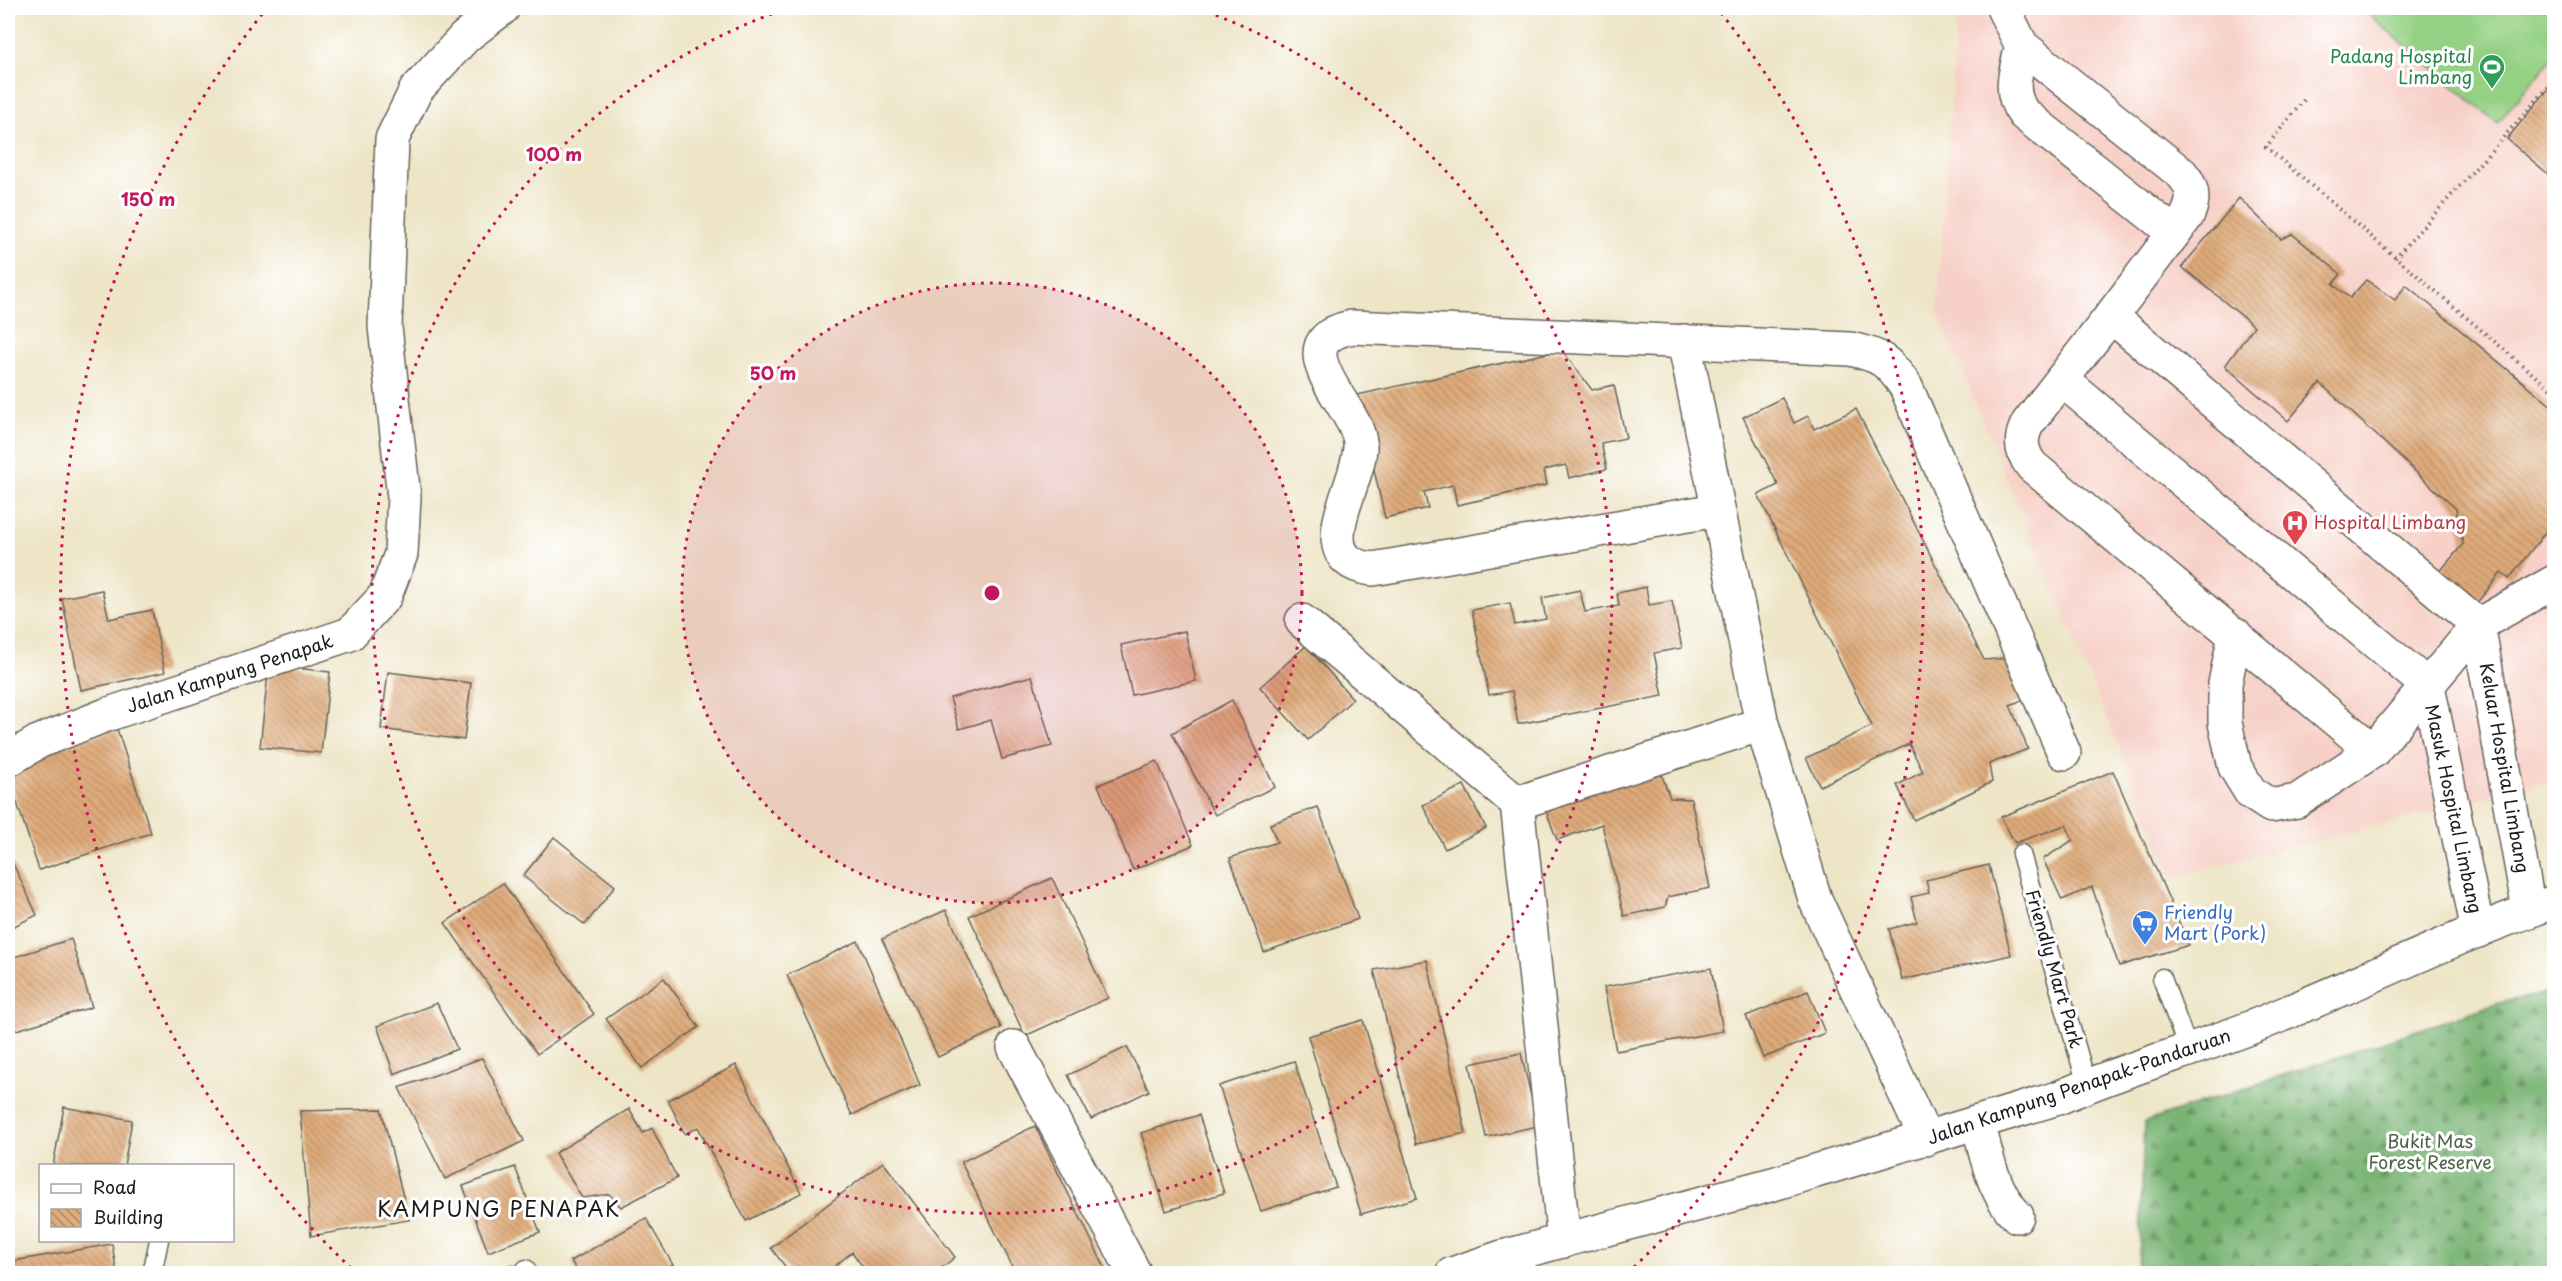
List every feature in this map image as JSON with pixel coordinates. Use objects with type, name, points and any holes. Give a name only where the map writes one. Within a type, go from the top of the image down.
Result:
[{"type":"main road","name":"Jalan Kampung Penapak","points":[[8,760],[38,742],[106,715],[350,634],[385,596],[401,554],[404,497],[385,327],[392,139],[416,90],[465,37],[503,8]]},
{"type":"main road","points":[[2003,8],[2022,46],[2182,174],[2193,194],[2192,206],[2174,233],[2022,433],[2021,445],[2025,457],[2032,466],[2373,751]]},
{"type":"main road","points":[[2022,46],[2013,83],[2016,105],[2024,114],[2174,233]]},
{"type":"main road","points":[[2111,316],[2478,626]]},
{"type":"main road","points":[[1717,510],[1374,569],[1358,567],[1346,559],[1338,546],[1338,530],[1360,446],[1356,430],[1324,373],[1320,357],[1324,342],[1336,330],[1352,327],[1850,349],[1873,354],[1893,367],[1906,387],[2064,753]]},
{"type":"main road","points":[[1684,341],[1762,724],[1815,899],[1926,1139]]},
{"type":"main road","points":[[2062,380],[2428,686]]},
{"type":"main road","points":[[2235,634],[2225,684],[2225,723],[2235,767],[2251,793],[2271,806],[2297,801],[2373,751],[2478,626],[2554,582]]},
{"type":"main road","points":[[1302,621],[1517,803],[1564,1241]]},
{"type":"main road","name":"Keluar Hospital Limbang","points":[[2478,626],[2542,906]]},
{"type":"main road","name":"Masuk Hospital Limbang","points":[[2428,686],[2478,931]]},
{"type":"main road","points":[[1517,803],[1762,724]]},
{"type":"main road","name":"Jalan Kampung Penapak-Pandaruan","points":[[1452,1274],[1564,1241],[1773,1185],[2058,1098],[2087,1085],[2241,1031],[2542,906]]},
{"type":"main road","points":[[1014,1047],[1135,1274]]},
{"type":"main road","points":[[1979,1122],[1984,1154],[2008,1208],[2017,1216]]},
{"type":"lane","name":"Friendly Mart Park","points":[[2021,854],[2087,1085]]},
{"type":"lane","points":[[2162,978],[2188,1049]]},
{"type":"lane","points":[[152,1274],[159,1242]]},
{"type":"path","points":[[2395,258],[2554,81]]},
{"type":"path","points":[[2304,100],[2266,147],[2554,392]]},
{"type":"shaded area","name":"Hospital Limbang","points":[[1957,8],[2554,8],[2554,781],[2173,877],[1937,311]]},
{"type":"green space","name":"Padang Hospital Limbang","points":[[2361,8],[2554,8],[2554,56],[2497,123]]},
{"type":"green space","name":"Bukit Mas Forest Reserve","points":[[2554,992],[2554,1273],[2137,1273],[2144,1122],[2498,1003]]},
{"type":"building","points":[[2554,82],[2554,179],[2507,139]]},
{"type":"building","points":[[2239,198],[2281,239],[2292,234],[2341,274],[2333,284],[2350,298],[2366,280],[2395,300],[2406,285],[2554,408],[2554,521],[2509,579],[2501,573],[2468,614],[2432,581],[2463,544],[2456,509],[2320,383],[2288,421],[2225,366],[2254,326],[2182,267]]},
{"type":"building","points":[[1562,350],[1592,390],[1614,385],[1626,438],[1601,443],[1607,469],[1569,478],[1566,465],[1544,470],[1547,485],[1457,505],[1453,485],[1424,492],[1428,508],[1385,518],[1357,395]]},
{"type":"building","points":[[1782,398],[1794,423],[1808,416],[1814,429],[1856,409],[1984,660],[2008,658],[2025,699],[2010,705],[2028,749],[1989,764],[1992,782],[1914,820],[1897,785],[1923,772],[1909,744],[1820,786],[1806,758],[1872,726],[1758,495],[1778,485],[1743,417]]},
{"type":"building","points":[[1646,587],[1649,605],[1672,601],[1682,648],[1654,653],[1663,696],[1518,724],[1512,691],[1489,695],[1472,610],[1510,603],[1515,625],[1546,619],[1542,598],[1580,590],[1585,612],[1619,606],[1617,593]]},
{"type":"building","points":[[102,590],[109,619],[152,610],[165,672],[81,690],[62,598]]},
{"type":"building","points":[[1185,631],[1196,681],[1132,695],[1121,645]]},
{"type":"building","points":[[1306,646],[1353,699],[1308,740],[1260,687]]},
{"type":"building","points":[[269,665],[330,672],[321,753],[260,747]]},
{"type":"building","points":[[388,672],[471,683],[464,740],[381,729]]},
{"type":"building","points":[[1032,676],[1052,746],[1002,759],[991,720],[959,729],[950,698]]},
{"type":"building","points":[[1232,700],[1275,787],[1215,815],[1172,733]]},
{"type":"building","points":[[117,729],[151,833],[39,870],[8,775],[8,764]]},
{"type":"building","points":[[1157,761],[1193,845],[1133,870],[1098,785]]},
{"type":"building","points":[[1657,762],[1670,798],[1691,799],[1710,888],[1668,897],[1665,907],[1624,916],[1602,824],[1557,840],[1543,803]]},
{"type":"building","points":[[2113,771],[2189,945],[2119,966],[2092,887],[2062,900],[2043,859],[2073,840],[2066,825],[2015,843],[2001,817]]},
{"type":"building","points":[[1464,785],[1486,828],[1445,849],[1423,805]]},
{"type":"building","points":[[1318,807],[1358,919],[1264,952],[1230,858],[1277,842],[1270,824]]},
{"type":"building","points":[[554,837],[615,886],[585,925],[523,876]]},
{"type":"building","points":[[8,853],[37,915],[8,929]]},
{"type":"building","points":[[1989,865],[2011,955],[1902,980],[1889,929],[1917,922],[1911,897],[1929,893],[1926,880]]},
{"type":"building","points":[[1052,878],[1108,998],[1025,1036],[969,916]]},
{"type":"building","points":[[503,883],[594,1014],[537,1054],[445,923]]},
{"type":"building","points":[[946,910],[1001,1028],[938,1057],[882,939]]},
{"type":"building","points":[[71,939],[92,1007],[10,1032],[8,1025],[8,959]]},
{"type":"building","points":[[858,941],[920,1085],[852,1115],[787,975]]},
{"type":"building","points":[[1427,960],[1466,1133],[1416,1144],[1374,970]]},
{"type":"building","points":[[1711,968],[1723,1031],[1616,1051],[1604,987]]},
{"type":"building","points":[[664,978],[699,1027],[642,1068],[606,1019]]},
{"type":"building","points":[[1808,991],[1825,1033],[1763,1058],[1746,1016]]},
{"type":"building","points":[[437,1003],[457,1049],[394,1074],[377,1026]]},
{"type":"building","points":[[1363,1020],[1417,1198],[1361,1214],[1308,1036]]},
{"type":"building","points":[[1127,1047],[1149,1091],[1091,1119],[1068,1075]]},
{"type":"building","points":[[1521,1053],[1538,1126],[1486,1137],[1470,1064]]},
{"type":"building","points":[[482,1058],[524,1141],[445,1179],[399,1088]]},
{"type":"building","points":[[1294,1061],[1336,1187],[1261,1211],[1219,1086]]},
{"type":"building","points":[[736,1065],[801,1193],[746,1221],[698,1127],[685,1134],[668,1100]]},
{"type":"building","points":[[64,1107],[132,1120],[124,1164],[53,1164]]},
{"type":"building","points":[[381,1109],[409,1220],[311,1236],[300,1111]]},
{"type":"building","points":[[629,1109],[643,1133],[652,1128],[677,1178],[621,1207],[609,1194],[582,1198],[555,1153]]},
{"type":"building","points":[[1199,1115],[1224,1193],[1166,1211],[1141,1133]]},
{"type":"building","points":[[1035,1126],[1108,1274],[1016,1274],[961,1162]]},
{"type":"building","points":[[883,1162],[955,1257],[934,1274],[868,1274],[852,1252],[825,1274],[791,1274],[771,1248]]},
{"type":"building","points":[[515,1167],[540,1232],[488,1252],[463,1186]]},
{"type":"building","points":[[646,1218],[673,1265],[658,1274],[579,1274],[571,1261]]},
{"type":"building","points":[[112,1244],[117,1274],[8,1274],[8,1262]]},
{"type":"building","points":[[512,1265],[515,1274],[484,1274],[484,1273]]},
{"type":"place","name":"Padang Hospital Limbang","points":[[2492,90]]},
{"type":"place","name":"Hospital Limbang","points":[[2295,546]]},
{"type":"place","name":"Friendly Mart (Pork)","points":[[2145,946]]},
{"type":"district","name":"KAMPUNG PENAPAK","points":[[499,1210]]}]
